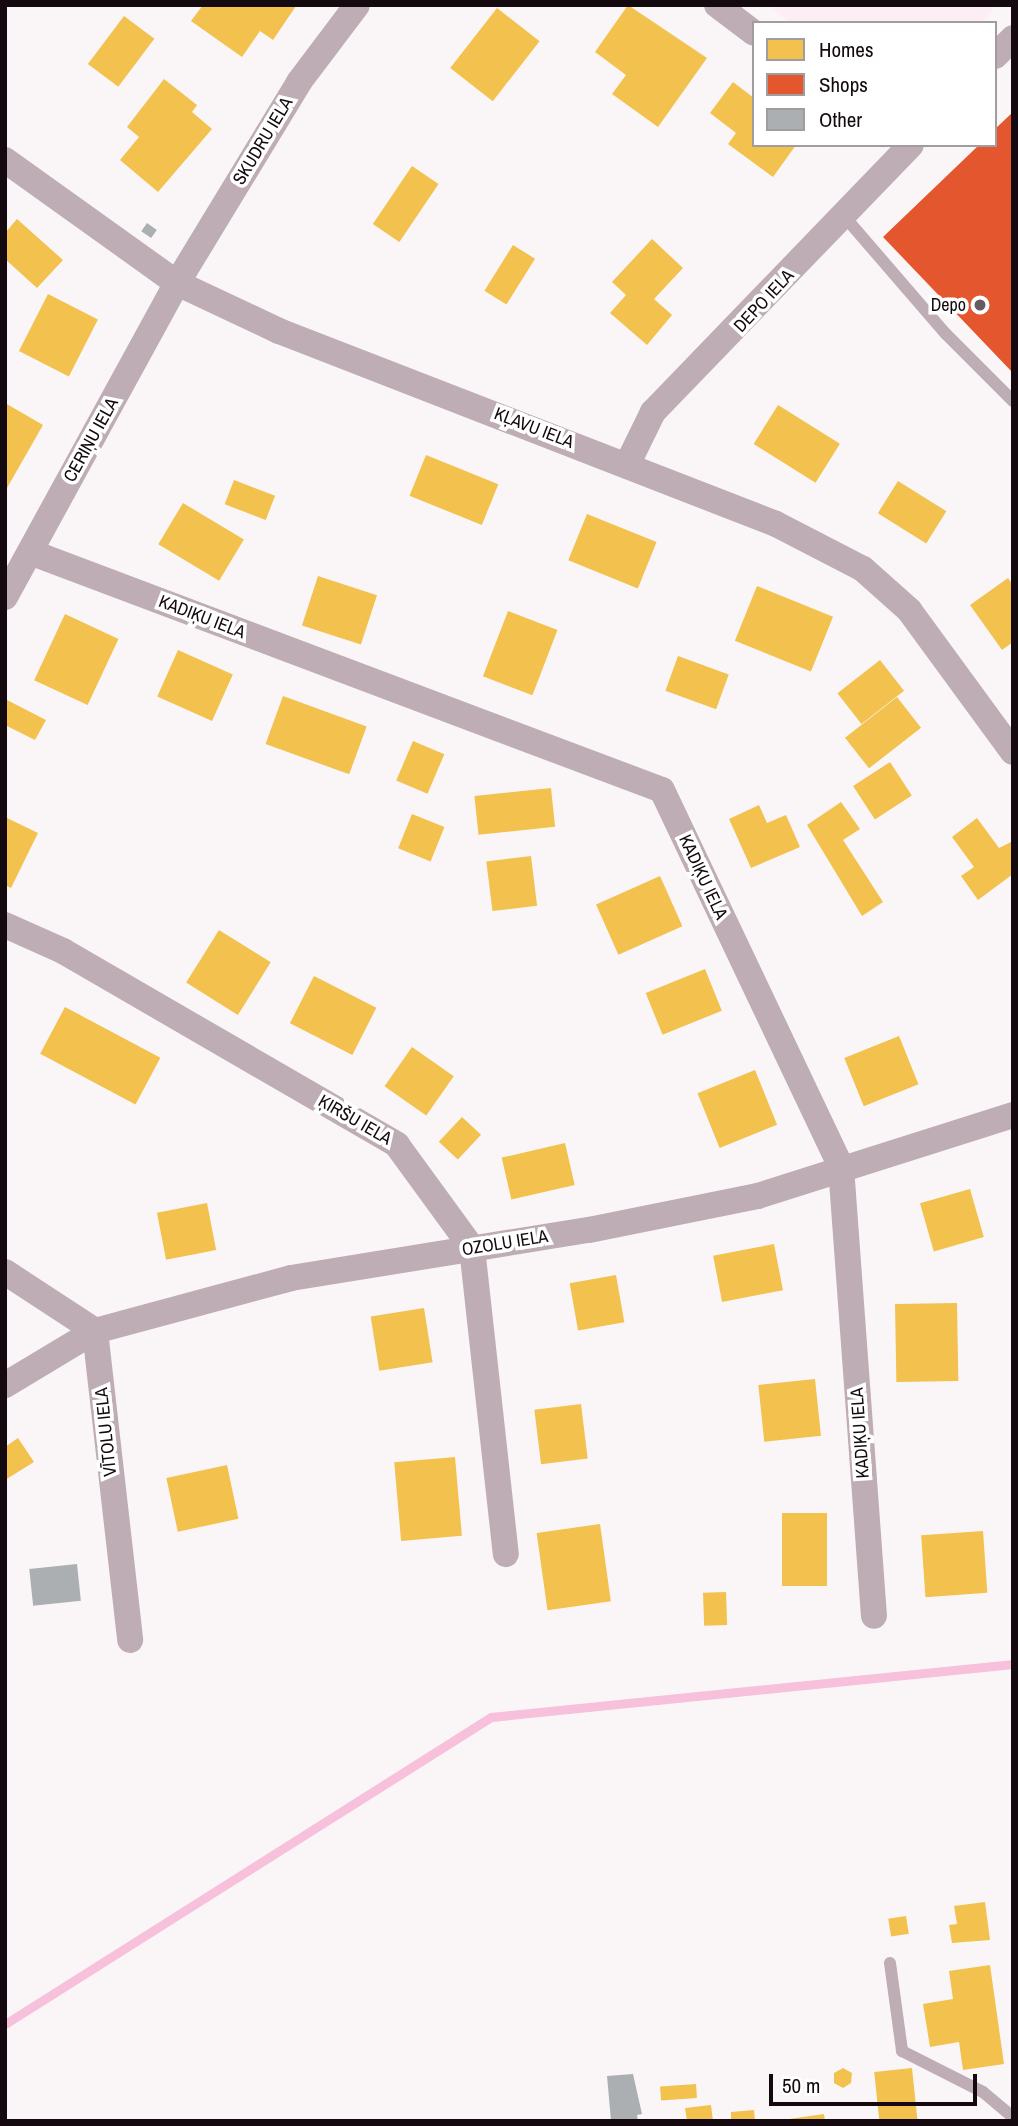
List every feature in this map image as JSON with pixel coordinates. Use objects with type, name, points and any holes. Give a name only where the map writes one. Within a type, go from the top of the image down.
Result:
[{"type":"street","name":"SKUDRU IELA","points":[[177,283],[299,82],[357,5]]},
{"type":"street","points":[[718,5],[752,31]]},
{"type":"street","points":[[997,54],[1013,38]]},
{"type":"street","name":"DEPO IELA","points":[[628,463],[653,412],[844,216],[906,147]]},
{"type":"street","name":"KĻAVU IELA","points":[[5,160],[177,283],[279,331],[628,463],[776,524],[863,569],[909,610],[1013,752]]},
{"type":"street","name":"CERIŅU IELA","points":[[5,597],[177,283]]},
{"type":"street","name":"KADIĶU IELA","points":[[30,552],[662,790],[841,1167],[874,1616]]},
{"type":"street","name":"ĶIRŠU IELA","points":[[5,925],[63,951],[397,1145],[472,1248],[506,1554]]},
{"type":"street","name":"OZOLU IELA","points":[[5,1385],[95,1331],[290,1278],[472,1248],[758,1195],[1013,1115]]},
{"type":"street","points":[[5,1272],[95,1331]]},
{"type":"street","name":"VĪTOLU IELA","points":[[95,1331],[130,1640]]},
{"type":"lane","points":[[844,216],[946,334],[1013,401]]},
{"type":"lane","points":[[890,1963],[902,2051],[983,2092],[1013,2117]]},
{"type":"shaded area","points":[[768,5],[997,5],[983,21],[788,21]]},
{"type":"building: Homes","points":[[203,5],[296,6],[273,40],[260,31],[242,57],[191,21]]},
{"type":"building: Homes","points":[[628,5],[707,58],[658,127],[612,94],[626,75],[595,52]]},
{"type":"building: Homes","points":[[497,8],[540,41],[493,101],[450,68]]},
{"type":"building: Homes","points":[[124,16],[154,39],[118,87],[88,64]]},
{"type":"building: Homes","points":[[164,79],[197,105],[192,112],[212,129],[158,192],[120,160],[139,137],[127,127]]},
{"type":"building: Homes","points":[[733,82],[752,96],[752,147],[795,147],[773,177],[728,144],[736,133],[710,113]]},
{"type":"building: Homes","points":[[412,166],[439,184],[399,242],[373,224]]},
{"type":"building: Homes","points":[[17,219],[63,260],[37,288],[5,259],[5,233]]},
{"type":"building: Homes","points":[[652,239],[683,268],[654,299],[672,315],[647,345],[610,313],[626,295],[612,282]]},
{"type":"building: Homes","points":[[513,245],[535,259],[506,305],[484,291]]},
{"type":"building: Homes","points":[[48,294],[98,319],[69,376],[19,351]]},
{"type":"building: Homes","points":[[5,403],[43,425],[7,488],[5,486]]},
{"type":"building: Homes","points":[[778,405],[840,444],[816,483],[754,444]]},
{"type":"building: Homes","points":[[426,455],[498,484],[482,525],[410,496]]},
{"type":"building: Homes","points":[[234,480],[275,496],[266,520],[225,504]]},
{"type":"building: Homes","points":[[898,481],[946,511],[926,543],[878,513]]},
{"type":"building: Homes","points":[[183,503],[244,540],[219,581],[158,544]]},
{"type":"building: Homes","points":[[587,514],[657,542],[638,588],[568,560]]},
{"type":"building: Homes","points":[[318,576],[377,595],[361,645],[302,625]]},
{"type":"building: Homes","points":[[1008,578],[1013,585],[1013,642],[1002,650],[970,605]]},
{"type":"building: Homes","points":[[757,586],[833,617],[811,671],[735,641]]},
{"type":"building: Homes","points":[[508,611],[557,630],[532,695],[483,676]]},
{"type":"building: Homes","points":[[65,614],[118,639],[88,705],[34,680]]},
{"type":"building: Homes","points":[[178,650],[233,674],[212,721],[157,697]]},
{"type":"building: Homes","points":[[678,656],[729,674],[716,709],[665,691]]},
{"type":"building: Homes","points":[[880,660],[904,691],[861,724],[837,693]]},
{"type":"building: Homes","points":[[283,696],[367,726],[349,774],[266,744]]},
{"type":"building: Homes","points":[[897,697],[921,728],[869,768],[845,738]]},
{"type":"building: Homes","points":[[5,699],[46,720],[35,740],[5,725]]},
{"type":"building: Homes","points":[[413,741],[444,754],[427,794],[396,781]]},
{"type":"building: Homes","points":[[890,762],[912,796],[875,820],[853,786]]},
{"type":"building: Homes","points":[[551,788],[555,827],[478,835],[474,796]]},
{"type":"building: Homes","points":[[841,802],[860,829],[843,840],[883,902],[862,916],[807,825]]},
{"type":"building: Homes","points":[[759,805],[767,823],[786,815],[800,847],[751,868],[729,819]]},
{"type":"building: Homes","points":[[412,814],[444,827],[431,861],[398,848]]},
{"type":"building: Homes","points":[[5,817],[38,833],[11,888],[5,885]]},
{"type":"building: Homes","points":[[977,818],[999,848],[1013,841],[1013,874],[978,900],[961,876],[974,867],[952,837]]},
{"type":"building: Homes","points":[[531,856],[537,906],[492,911],[486,861]]},
{"type":"building: Homes","points":[[660,876],[682,926],[618,955],[596,904]]},
{"type":"building: Homes","points":[[219,930],[271,962],[238,1015],[186,983]]},
{"type":"building: Homes","points":[[705,969],[722,1011],[663,1035],[646,993]]},
{"type":"building: Homes","points":[[314,976],[376,1008],[352,1055],[290,1023]]},
{"type":"building: Homes","points":[[65,1007],[160,1058],[135,1104],[40,1054]]},
{"type":"building: Homes","points":[[899,1036],[918,1084],[864,1106],[844,1058]]},
{"type":"building: Homes","points":[[412,1047],[454,1076],[426,1116],[384,1086]]},
{"type":"building: Homes","points":[[755,1070],[777,1125],[720,1148],[698,1093]]},
{"type":"building: Homes","points":[[462,1117],[481,1135],[458,1160],[439,1142]]},
{"type":"building: Homes","points":[[565,1143],[575,1185],[511,1200],[502,1158]]},
{"type":"building: Homes","points":[[970,1189],[984,1237],[934,1251],[920,1203]]},
{"type":"building: Homes","points":[[207,1203],[216,1250],[166,1260],[157,1213]]},
{"type":"building: Homes","points":[[774,1244],[783,1290],[722,1302],[713,1256]]},
{"type":"building: Homes","points":[[616,1275],[624,1322],[578,1330],[570,1283]]},
{"type":"building: Homes","points":[[957,1303],[958,1381],[896,1382],[895,1304]]},
{"type":"building: Homes","points":[[424,1308],[433,1362],[379,1371],[371,1316]]},
{"type":"building: Homes","points":[[815,1379],[821,1436],[764,1442],[758,1385]]},
{"type":"building: Homes","points":[[581,1404],[588,1459],[541,1464],[534,1410]]},
{"type":"building: Homes","points":[[18,1438],[34,1462],[5,1480],[5,1447]]},
{"type":"building: Homes","points":[[455,1457],[462,1536],[401,1541],[394,1462]]},
{"type":"building: Homes","points":[[227,1465],[238,1519],[178,1532],[166,1478]]},
{"type":"building: Homes","points":[[782,1513],[827,1513],[827,1586],[782,1586]]},
{"type":"building: Homes","points":[[600,1524],[611,1601],[547,1610],[537,1533]]},
{"type":"building: Homes","points":[[983,1531],[987,1593],[925,1597],[921,1535]]},
{"type":"building: Homes","points":[[726,1592],[727,1625],[704,1626],[703,1593]]},
{"type":"building: Homes","points":[[985,1902],[990,1940],[952,1943],[949,1925],[957,1924],[954,1906]]},
{"type":"building: Homes","points":[[906,1916],[909,1934],[891,1937],[888,1919]]},
{"type":"building: Homes","points":[[990,1965],[1004,2064],[963,2070],[959,2042],[930,2047],[923,2004],[953,1999],[949,1971]]},
{"type":"building: Homes","points":[[843,2068],[852,2073],[851,2083],[843,2088],[834,2083],[834,2073]]},
{"type":"building: Homes","points":[[912,2068],[918,2121],[879,2121],[874,2072]]},
{"type":"building: Homes","points":[[696,2084],[697,2098],[661,2100],[660,2087]]},
{"type":"building: Homes","points":[[711,2105],[713,2121],[687,2121],[685,2108]]},
{"type":"building: Homes","points":[[754,2110],[755,2121],[731,2121],[731,2112]]},
{"type":"building: Homes","points":[[824,2114],[825,2121],[789,2121],[789,2119]]},
{"type":"building: Shops","name":"Depo","points":[[1013,112],[1013,373],[883,237],[977,147],[997,147],[997,127]]},
{"type":"building: Other","points":[[147,223],[157,230],[151,238],[141,231]]},
{"type":"building: Other","points":[[77,1564],[81,1601],[33,1606],[29,1569]]},
{"type":"building: Other","points":[[633,2074],[642,2114],[637,2115],[638,2121],[611,2121],[607,2076]]},
{"type":"waterway","points":[[5,2024],[491,1717],[1013,1664]]},
{"type":"place","name":"Depo","points":[[980,305]]}]
